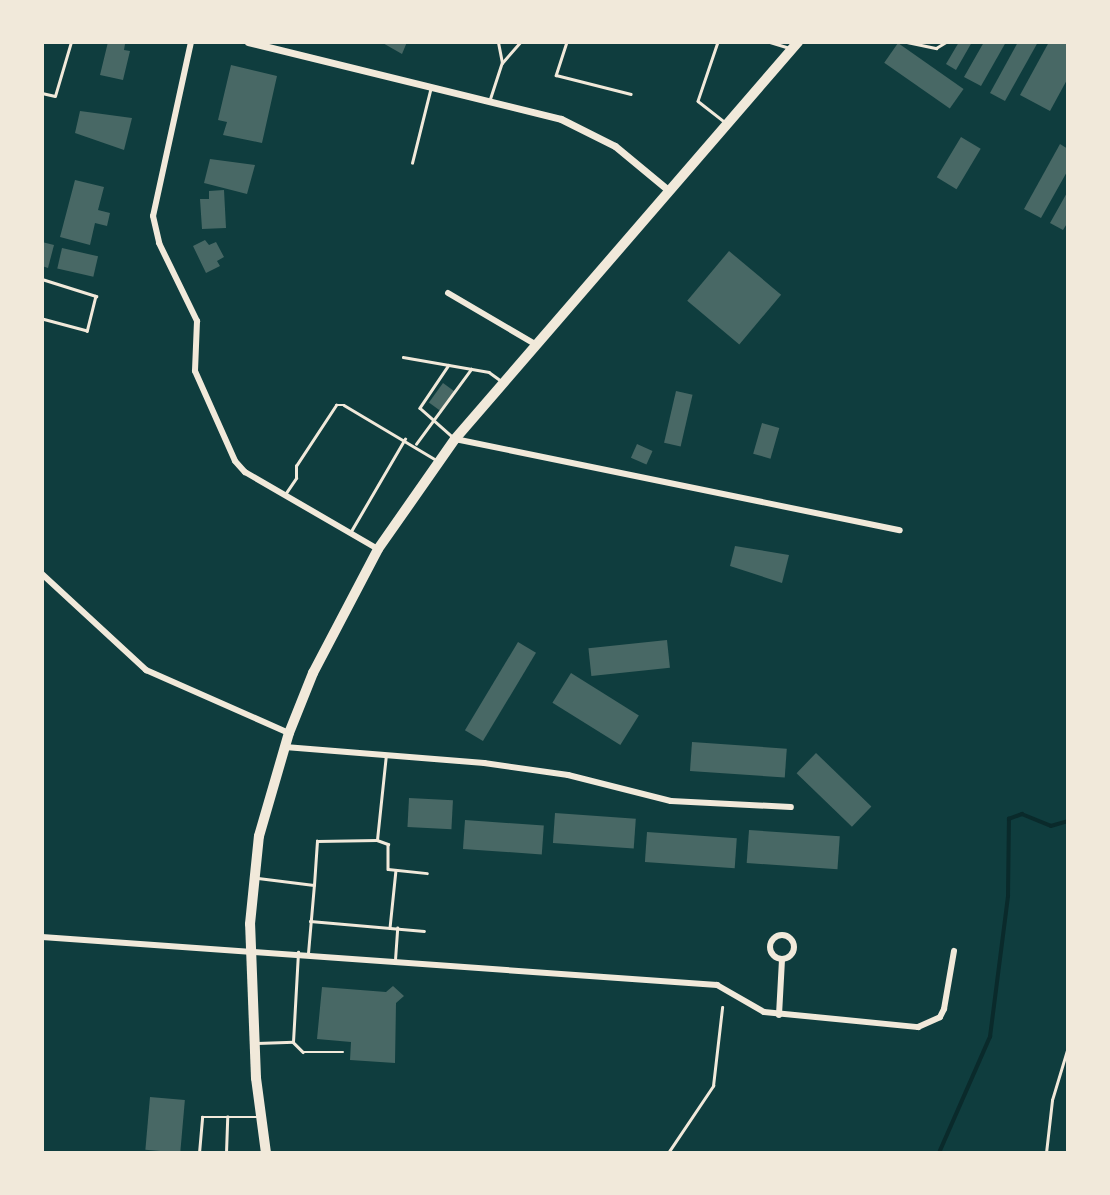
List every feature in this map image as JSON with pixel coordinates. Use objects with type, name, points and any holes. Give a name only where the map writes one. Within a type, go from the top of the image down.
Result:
[{"type":"main road","points":[[266,1153],[254,1044],[251,949],[259,836],[289,733],[313,673],[378,549],[438,461],[667,189],[795,45]]},
{"type":"street","points":[[191,42],[154,224],[197,321],[195,371],[235,461],[253,478],[378,549]]},
{"type":"street","points":[[252,42],[489,102],[586,130],[615,146],[667,189]]},
{"type":"street","points":[[448,293],[535,344]]},
{"type":"street","points":[[455,439],[900,530]]},
{"type":"street","points":[[42,574],[146,670],[289,733]]},
{"type":"street","points":[[285,747],[568,775],[671,800],[791,807]]},
{"type":"street","points":[[782,935],[790,939],[794,947],[790,956],[782,960],[773,956],[769,947],[773,939],[782,935]]},
{"type":"street","points":[[42,937],[298,952],[717,985],[764,1012],[779,1015],[928,1025],[944,1009],[954,951]]},
{"type":"street","points":[[779,1015],[782,960]]},
{"type":"lane","points":[[42,93],[55,96],[71,42]]},
{"type":"lane","points":[[498,42],[502,63]]},
{"type":"lane","points":[[489,102],[502,63],[520,42]]},
{"type":"lane","points":[[566,42],[556,75],[631,94]]},
{"type":"lane","points":[[718,42],[698,101],[726,122]]},
{"type":"lane","points":[[770,42],[795,45]]},
{"type":"lane","points":[[907,42],[936,48],[946,42]]},
{"type":"lane","points":[[412,163],[431,87]]},
{"type":"lane","points":[[42,279],[96,296],[87,331],[42,318]]},
{"type":"lane","points":[[403,357],[489,372],[503,382]]},
{"type":"lane","points":[[449,365],[421,405],[433,422],[455,439]]},
{"type":"lane","points":[[415,445],[471,369]]},
{"type":"lane","points":[[285,495],[296,478],[296,466],[335,405],[344,405],[438,461]]},
{"type":"lane","points":[[350,533],[405,439]]},
{"type":"lane","points":[[377,840],[386,755]]},
{"type":"lane","points":[[308,953],[317,841],[377,840],[388,844],[388,869],[427,873]]},
{"type":"lane","points":[[390,928],[396,870]]},
{"type":"lane","points":[[255,877],[314,885]]},
{"type":"lane","points":[[310,921],[424,931]]},
{"type":"lane","points":[[396,960],[397,928]]},
{"type":"lane","points":[[293,1042],[298,952]]},
{"type":"lane","points":[[254,1044],[293,1042],[303,1052],[343,1052]]},
{"type":"lane","points":[[1046,1153],[1052,1100],[1068,1047]]},
{"type":"lane","points":[[199,1153],[202,1117],[261,1117]]},
{"type":"lane","points":[[226,1153],[227,1117]]},
{"type":"path","points":[[668,1153],[713,1086],[722,1008]]},
{"type":"building","points":[[108,42],[125,44],[124,50],[130,51],[123,80],[100,75]]},
{"type":"building","points":[[381,42],[407,42],[402,54]]},
{"type":"building","points":[[959,42],[972,42],[956,70],[946,64]]},
{"type":"building","points":[[984,42],[1006,42],[981,86],[964,77]]},
{"type":"building","points":[[1018,42],[1038,42],[1005,101],[990,93]]},
{"type":"building","points":[[1049,42],[1068,42],[1068,78],[1050,111],[1020,95]]},
{"type":"building","points":[[898,43],[964,89],[950,109],[884,63]]},
{"type":"building","points":[[231,65],[277,76],[262,143],[223,135],[227,122],[218,120]]},
{"type":"building","points":[[80,111],[132,118],[124,150],[75,133]]},
{"type":"building","points":[[961,137],[981,149],[957,189],[937,177]]},
{"type":"building","points":[[1060,144],[1068,149],[1068,170],[1041,218],[1024,209]]},
{"type":"building","points":[[210,159],[255,165],[247,194],[204,183]]},
{"type":"building","points":[[75,180],[104,187],[98,210],[110,213],[107,226],[95,223],[90,245],[60,237]]},
{"type":"building","points":[[224,190],[226,228],[202,229],[200,199],[209,199],[209,191]]},
{"type":"building","points":[[1068,191],[1068,222],[1063,230],[1050,223]]},
{"type":"building","points":[[205,240],[209,245],[216,242],[224,257],[217,261],[220,266],[206,273],[193,246]]},
{"type":"building","points":[[42,242],[54,245],[48,268],[42,266]]},
{"type":"building","points":[[62,248],[98,256],[93,277],[57,268]]},
{"type":"building","points":[[729,251],[781,295],[739,345],[687,301]]},
{"type":"building","points":[[443,383],[454,391],[440,411],[429,402]]},
{"type":"building","points":[[676,391],[693,395],[681,446],[664,443]]},
{"type":"building","points":[[762,423],[779,428],[770,459],[753,454]]},
{"type":"building","points":[[637,444],[653,451],[646,465],[631,458]]},
{"type":"building","points":[[735,546],[789,555],[782,583],[730,566]]},
{"type":"building","points":[[667,640],[670,668],[591,676],[588,648]]},
{"type":"building","points":[[518,642],[536,653],[483,741],[465,730]]},
{"type":"building","points":[[571,673],[639,715],[620,745],[552,703]]},
{"type":"building","points":[[692,742],[787,749],[785,778],[690,771]]},
{"type":"building","points":[[816,753],[871,806],[852,827],[797,773]]},
{"type":"building","points":[[409,798],[453,800],[451,829],[407,827]]},
{"type":"building","points":[[555,813],[636,819],[634,849],[553,843]]},
{"type":"building","points":[[465,820],[544,826],[542,854],[463,849]]},
{"type":"building","points":[[749,830],[840,836],[837,869],[747,863]]},
{"type":"building","points":[[647,832],[737,838],[735,868],[645,862]]},
{"type":"building","points":[[393,986],[404,996],[396,1003],[395,1063],[350,1060],[351,1042],[317,1039],[322,987],[386,992]]},
{"type":"building","points":[[150,1097],[185,1100],[180,1153],[145,1150]]},
{"type":"waterway","points":[[939,1153],[990,1037],[1008,896],[1009,819],[1022,814],[1051,826],[1068,821]]}]
